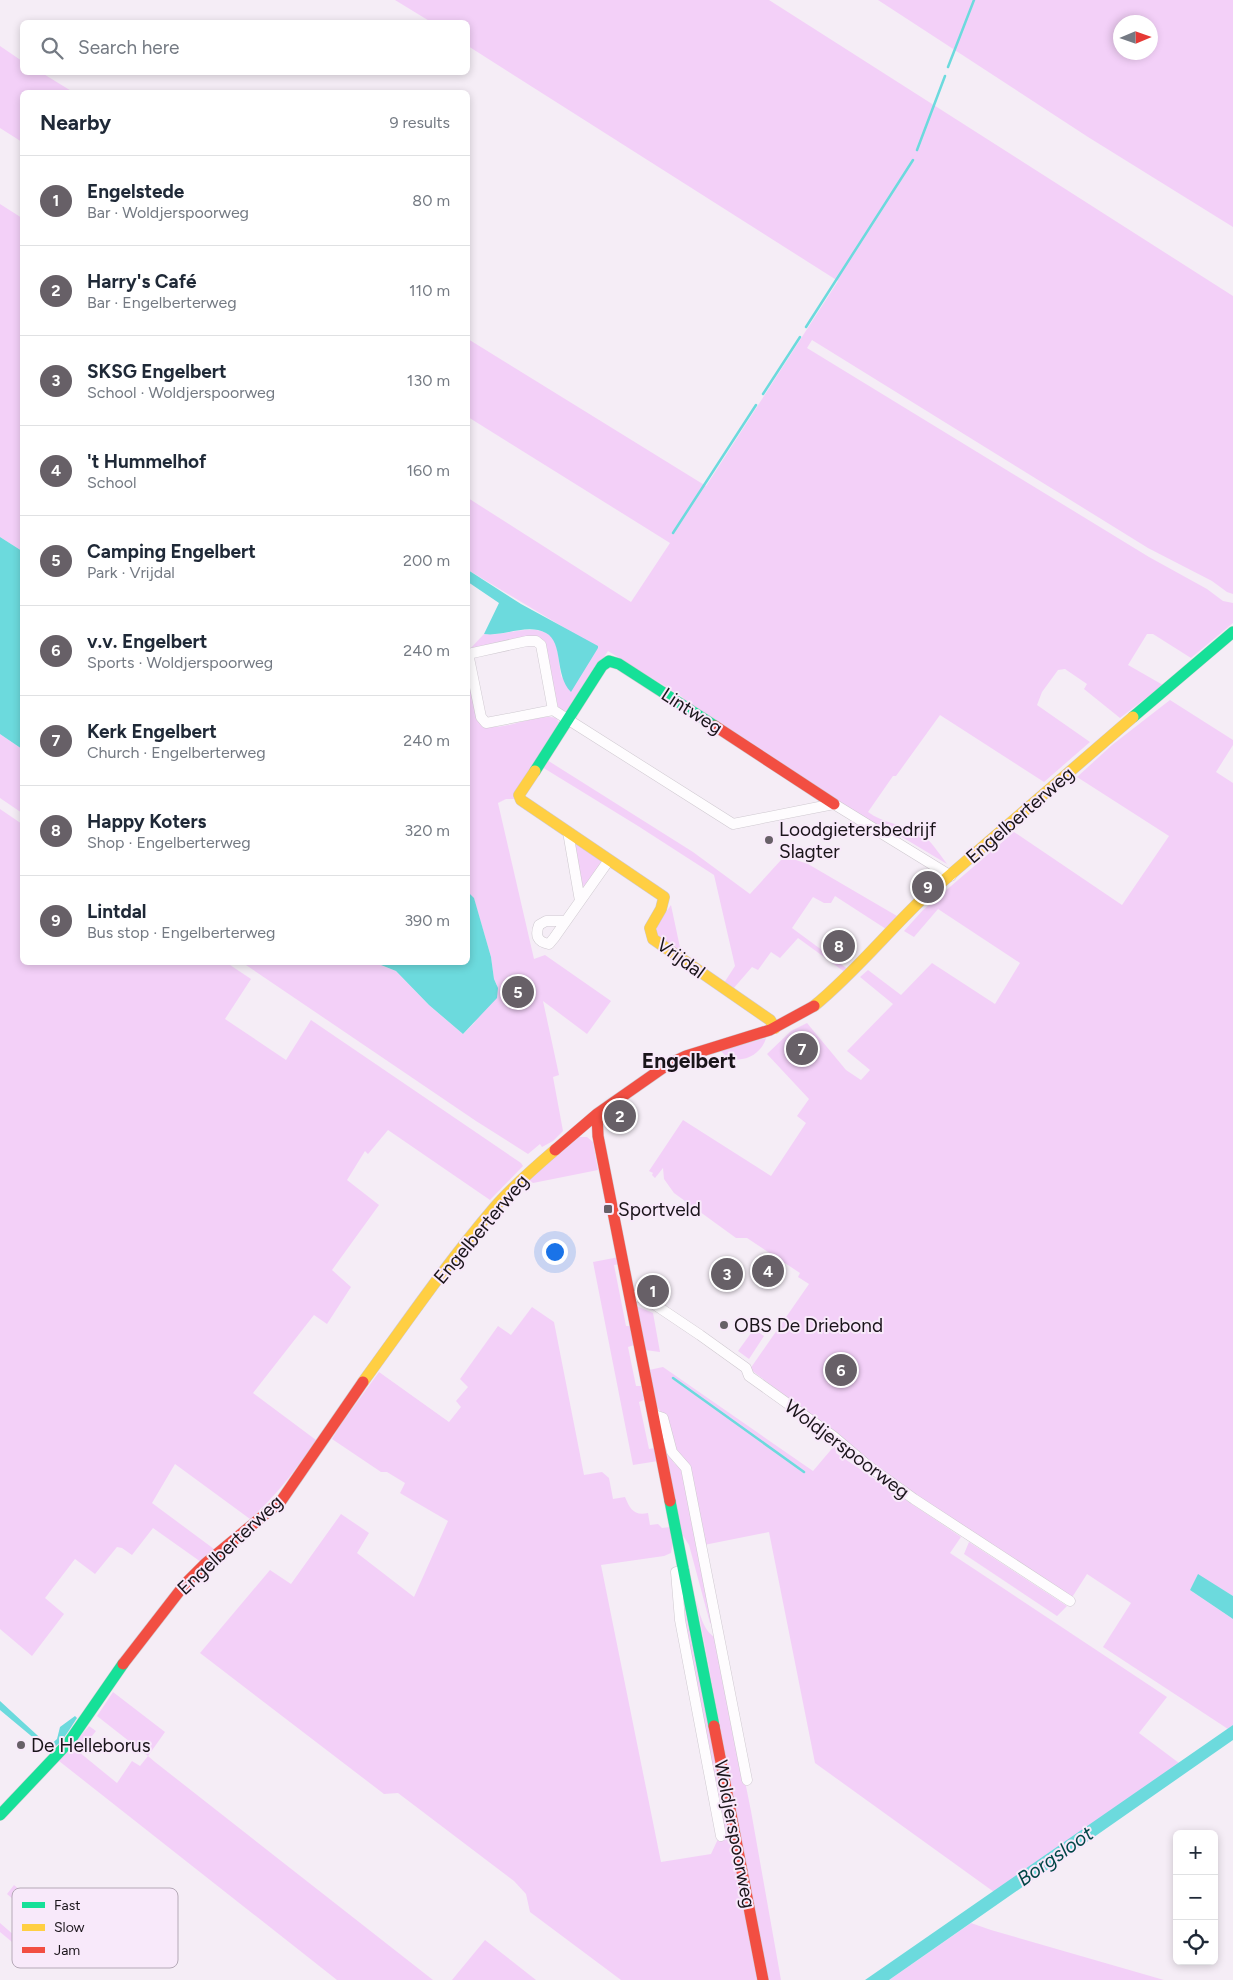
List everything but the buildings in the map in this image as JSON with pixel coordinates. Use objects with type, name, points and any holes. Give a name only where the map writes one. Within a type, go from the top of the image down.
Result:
[{"type":"street","name":"Engelberterweg","points":[[0,1815],[69,1742],[125,1661],[185,1584],[206,1563],[281,1500],[296,1481],[355,1392],[471,1235],[535,1166],[597,1114],[667,1065],[686,1056],[775,1028],[814,1006],[839,985],[920,901],[951,876],[1053,784],[1233,632]]},
{"type":"street","points":[[470,654],[527,641],[536,641],[541,645],[553,710]]},
{"type":"street","name":"Lintweg","points":[[568,718],[602,666],[609,661],[620,664],[834,804]]},
{"type":"street","points":[[470,664],[481,717],[486,722],[553,710],[733,824],[834,804],[951,876]]},
{"type":"street","name":"Vrijdal","points":[[568,718],[519,795],[521,800],[664,897],[664,905],[651,926],[650,934],[653,939],[770,1020],[775,1028]]},
{"type":"street","points":[[568,832],[580,901]]},
{"type":"street","points":[[566,921],[609,860]]},
{"type":"street","name":"Woldjerspoorweg","points":[[597,1114],[598,1136],[654,1415],[762,1980]]},
{"type":"street","points":[[581,1128],[598,1136]]},
{"type":"street","name":"Woldjerspoorweg","points":[[630,1295],[645,1298],[700,1335],[746,1368],[749,1376],[833,1436],[914,1499],[1070,1601]]},
{"type":"street","name":"Woldjerspoorweg","points":[[654,1415],[663,1418],[672,1452],[686,1468],[747,1780]]},
{"type":"street","name":"Woldjerspoorweg","points":[[684,1570],[676,1572],[680,1620],[721,1836]]},
{"type":"shaded area","points":[[395,0],[769,0],[1233,296],[1233,594],[1148,548],[812,340],[807,348],[1149,557],[1207,589],[1223,601],[1233,603],[1233,623],[1191,658],[1153,634],[1147,634],[1128,665],[1163,685],[1120,718],[1084,689],[1087,684],[1065,669],[1058,670],[1042,692],[1037,705],[1090,742],[1044,782],[940,715],[868,812],[880,819],[921,834],[932,844],[947,864],[882,825],[875,824],[825,795],[688,703],[681,696],[608,651],[570,710],[564,711],[558,707],[544,645],[470,650],[484,634],[522,630],[540,631],[548,634],[556,644],[562,678],[598,648],[470,571],[470,499],[631,602],[670,543],[470,418],[470,340],[706,486],[838,281],[470,47],[470,20],[428,20]]},
{"type":"shaded area","points":[[878,0],[1233,0],[1233,227],[1088,137]]},
{"type":"shaded area","points":[[0,46],[20,60],[20,75],[45,75],[70,90],[20,90],[20,141],[0,128]]},
{"type":"shaded area","points":[[0,204],[20,217],[20,550],[0,537]]},
{"type":"shaded area","points":[[470,680],[478,721],[485,726],[504,726],[547,717],[556,718],[561,725],[515,799],[506,799],[498,803],[534,959],[545,955],[611,1001],[587,1034],[543,1001],[559,1075],[553,1077],[563,1131],[553,1141],[542,1147],[540,1144],[528,1154],[476,1121],[246,965],[381,965],[396,971],[429,1005],[463,1034],[474,1023],[497,985],[474,899],[470,894]]},
{"type":"shaded area","points":[[1170,700],[1233,740],[1233,745],[1216,772],[1233,783],[1233,1596],[1198,1575],[1190,1590],[1233,1619],[1233,1725],[1228,1729],[1103,1647],[1131,1603],[1087,1574],[1071,1599],[877,1468],[750,1369],[809,1284],[798,1277],[800,1273],[747,1238],[736,1238],[674,1193],[664,1179],[663,1168],[655,1178],[652,1175],[653,1173],[649,1171],[683,1120],[771,1176],[806,1123],[797,1116],[809,1099],[767,1054],[791,1031],[807,1023],[846,1070],[861,1080],[870,1070],[847,1051],[893,1004],[860,977],[868,970],[901,995],[932,963],[995,1004],[1020,963],[938,909],[914,937],[904,931],[923,910],[1014,832],[1122,905],[1169,836],[1077,777],[1112,745]]},
{"type":"shaded area","points":[[0,734],[20,748],[20,812],[0,798]]},
{"type":"shaded area","points":[[547,760],[693,852],[750,894],[781,860],[796,860],[808,864],[897,916],[886,929],[835,896],[831,903],[824,903],[813,897],[792,928],[849,970],[846,973],[798,938],[780,958],[771,952],[758,970],[752,967],[733,989],[724,983],[735,966],[714,875],[542,767]]},
{"type":"shaded area","points":[[0,809],[20,823],[20,965],[230,965],[251,979],[225,1019],[286,1060],[311,1020],[523,1166],[490,1200],[388,1130],[368,1154],[365,1151],[347,1180],[379,1205],[332,1270],[351,1287],[327,1324],[314,1315],[253,1393],[316,1440],[286,1482],[250,1519],[175,1464],[152,1503],[214,1549],[201,1562],[153,1528],[132,1555],[117,1547],[95,1574],[75,1559],[45,1598],[64,1614],[32,1656],[0,1629]]},
{"type":"shaded area","points":[[574,841],[604,861],[582,889]]},
{"type":"shaded area","points":[[671,905],[682,957],[656,935],[657,925]]},
{"type":"shaded area","points":[[766,1038],[759,1050],[747,1058],[733,1059],[721,1051]]},
{"type":"shaded area","points":[[579,1137],[587,1137],[593,1142],[598,1170],[533,1183],[529,1180]]},
{"type":"shaded area","points":[[619,1257],[620,1264],[614,1265],[626,1326],[630,1326],[634,1345],[628,1347],[636,1386],[641,1386],[644,1400],[639,1402],[649,1449],[655,1448],[658,1461],[633,1465],[593,1262]]},
{"type":"shaded area","points":[[636,1306],[653,1313],[660,1352],[645,1350]]},
{"type":"shaded area","points":[[532,1307],[554,1322],[584,1475],[602,1472],[609,1478],[613,1499],[625,1497],[633,1511],[643,1514],[648,1513],[650,1525],[658,1524],[662,1528],[670,1527],[673,1542],[671,1553],[664,1556],[601,1565],[661,1862],[711,1854],[718,1839],[682,1618],[679,1580],[759,1980],[621,1980],[530,1912],[526,1894],[514,1881],[398,1793],[384,1794],[200,1653],[270,1570],[291,1584],[341,1514],[369,1533],[357,1553],[414,1597],[448,1521],[400,1493],[405,1483],[387,1472],[381,1472],[332,1439],[379,1372],[449,1422],[461,1407],[456,1401],[468,1387],[460,1379],[498,1326],[511,1335]]},
{"type":"shaded area","points":[[754,1329],[764,1336],[749,1359],[738,1351]]},
{"type":"shaded area","points":[[663,1367],[813,1471],[835,1445],[836,1453],[961,1537],[950,1553],[1167,1697],[1139,1733],[1179,1763],[994,1892],[815,1763],[769,1532],[704,1545],[687,1462],[675,1450],[666,1419],[655,1404],[649,1370]]},
{"type":"shaded area","points":[[664,1447],[685,1477],[714,1625],[710,1623],[689,1545],[680,1531]]},
{"type":"shaded area","points":[[969,1542],[1067,1606],[1057,1616],[964,1554]]},
{"type":"shaded area","points":[[696,1599],[705,1626],[711,1635],[716,1638],[751,1811],[781,1980],[768,1980]]},
{"type":"shaded area","points":[[113,1692],[165,1732],[148,1756],[97,1716]]},
{"type":"shaded area","points":[[89,1726],[96,1731],[79,1752],[117,1783],[132,1761],[140,1766],[148,1756],[433,1980],[337,1980],[59,1761]]},
{"type":"shaded area","points":[[14,1885],[18,1888],[12,1888],[12,1898],[7,1894]]},
{"type":"shaded area","points":[[0,1923],[12,1933],[12,1942],[0,1932]]},
{"type":"shaded area","points":[[971,1923],[991,1930],[1164,1980],[889,1980]]},
{"type":"shaded area","points":[[485,1940],[536,1980],[452,1980]]},
{"type":"water","points":[[0,537],[20,550],[20,748],[0,734]]},
{"type":"water","points":[[470,571],[521,604],[598,646],[571,692],[562,677],[555,644],[546,633],[531,629],[499,634],[484,634],[499,603],[470,583]]},
{"type":"water","points":[[470,894],[474,898],[491,957],[494,979],[498,988],[497,998],[463,1034],[429,1005],[396,971],[381,965],[470,965]]},
{"type":"water","points":[[1198,1574],[1233,1596],[1233,1619],[1190,1590]]},
{"type":"water","points":[[0,1701],[49,1746],[57,1739],[60,1727],[75,1716],[77,1718],[61,1742],[48,1750],[0,1710]]},
{"type":"water","name":"Borgsloot","points":[[1233,1725],[1233,1740],[889,1980],[865,1980]]},
{"type":"waterway","points":[[948,67],[974,0]]},
{"type":"waterway","points":[[917,150],[945,76]]},
{"type":"waterway","points":[[806,327],[913,160]]},
{"type":"waterway","points":[[763,394],[800,337]]},
{"type":"waterway","points":[[673,533],[756,405]]},
{"type":"waterway","points":[[673,1378],[804,1472]]},
{"type":"traffic: fast","points":[[1133,717],[1233,632]]},
{"type":"traffic: fast","points":[[535,771],[602,666],[609,661],[619,664],[715,726]]},
{"type":"traffic: fast","points":[[670,1501],[714,1726]]},
{"type":"traffic: fast","points":[[0,1815],[69,1742],[123,1664]]},
{"type":"traffic: slow","points":[[814,1006],[855,968],[920,901],[1133,717]]},
{"type":"traffic: slow","points":[[535,771],[519,795],[521,800],[664,897],[661,909],[650,928],[653,939],[770,1020],[775,1028]]},
{"type":"traffic: slow","points":[[363,1382],[460,1250],[494,1208],[555,1150]]},
{"type":"traffic: jam","points":[[715,726],[834,804]]},
{"type":"traffic: jam","points":[[555,1150],[597,1114],[667,1065],[686,1056],[770,1030],[814,1006]]},
{"type":"traffic: jam","points":[[597,1114],[598,1136],[670,1501]]},
{"type":"traffic: jam","points":[[123,1664],[185,1584],[206,1563],[281,1501],[363,1382]]},
{"type":"traffic: jam","points":[[714,1726],[763,1980]]},
{"type":"place","name":"Loodgietersbedrijf Slagter","points":[[769,840]]},
{"type":"place","name":"Lintdal","points":[[928,887]]},
{"type":"place","name":"Happy Koters","points":[[839,946]]},
{"type":"place","name":"Camping Engelbert","points":[[518,992]]},
{"type":"place","name":"Kerk Engelbert","points":[[802,1049]]},
{"type":"place","name":"Harry's Café","points":[[620,1116]]},
{"type":"place","name":"Sportveld","points":[[608,1209]]},
{"type":"place","name":"'t Hummelhof","points":[[768,1271]]},
{"type":"place","name":"SKSG Engelbert","points":[[727,1274]]},
{"type":"place","name":"Engelstede","points":[[653,1291]]},
{"type":"place","name":"OBS De Driebond","points":[[724,1325]]},
{"type":"place","name":"v.v. Engelbert","points":[[841,1370]]},
{"type":"place","name":"De Helleborus","points":[[21,1745]]},
{"type":"district","name":"Engelbert","points":[[689,1060]]}]
